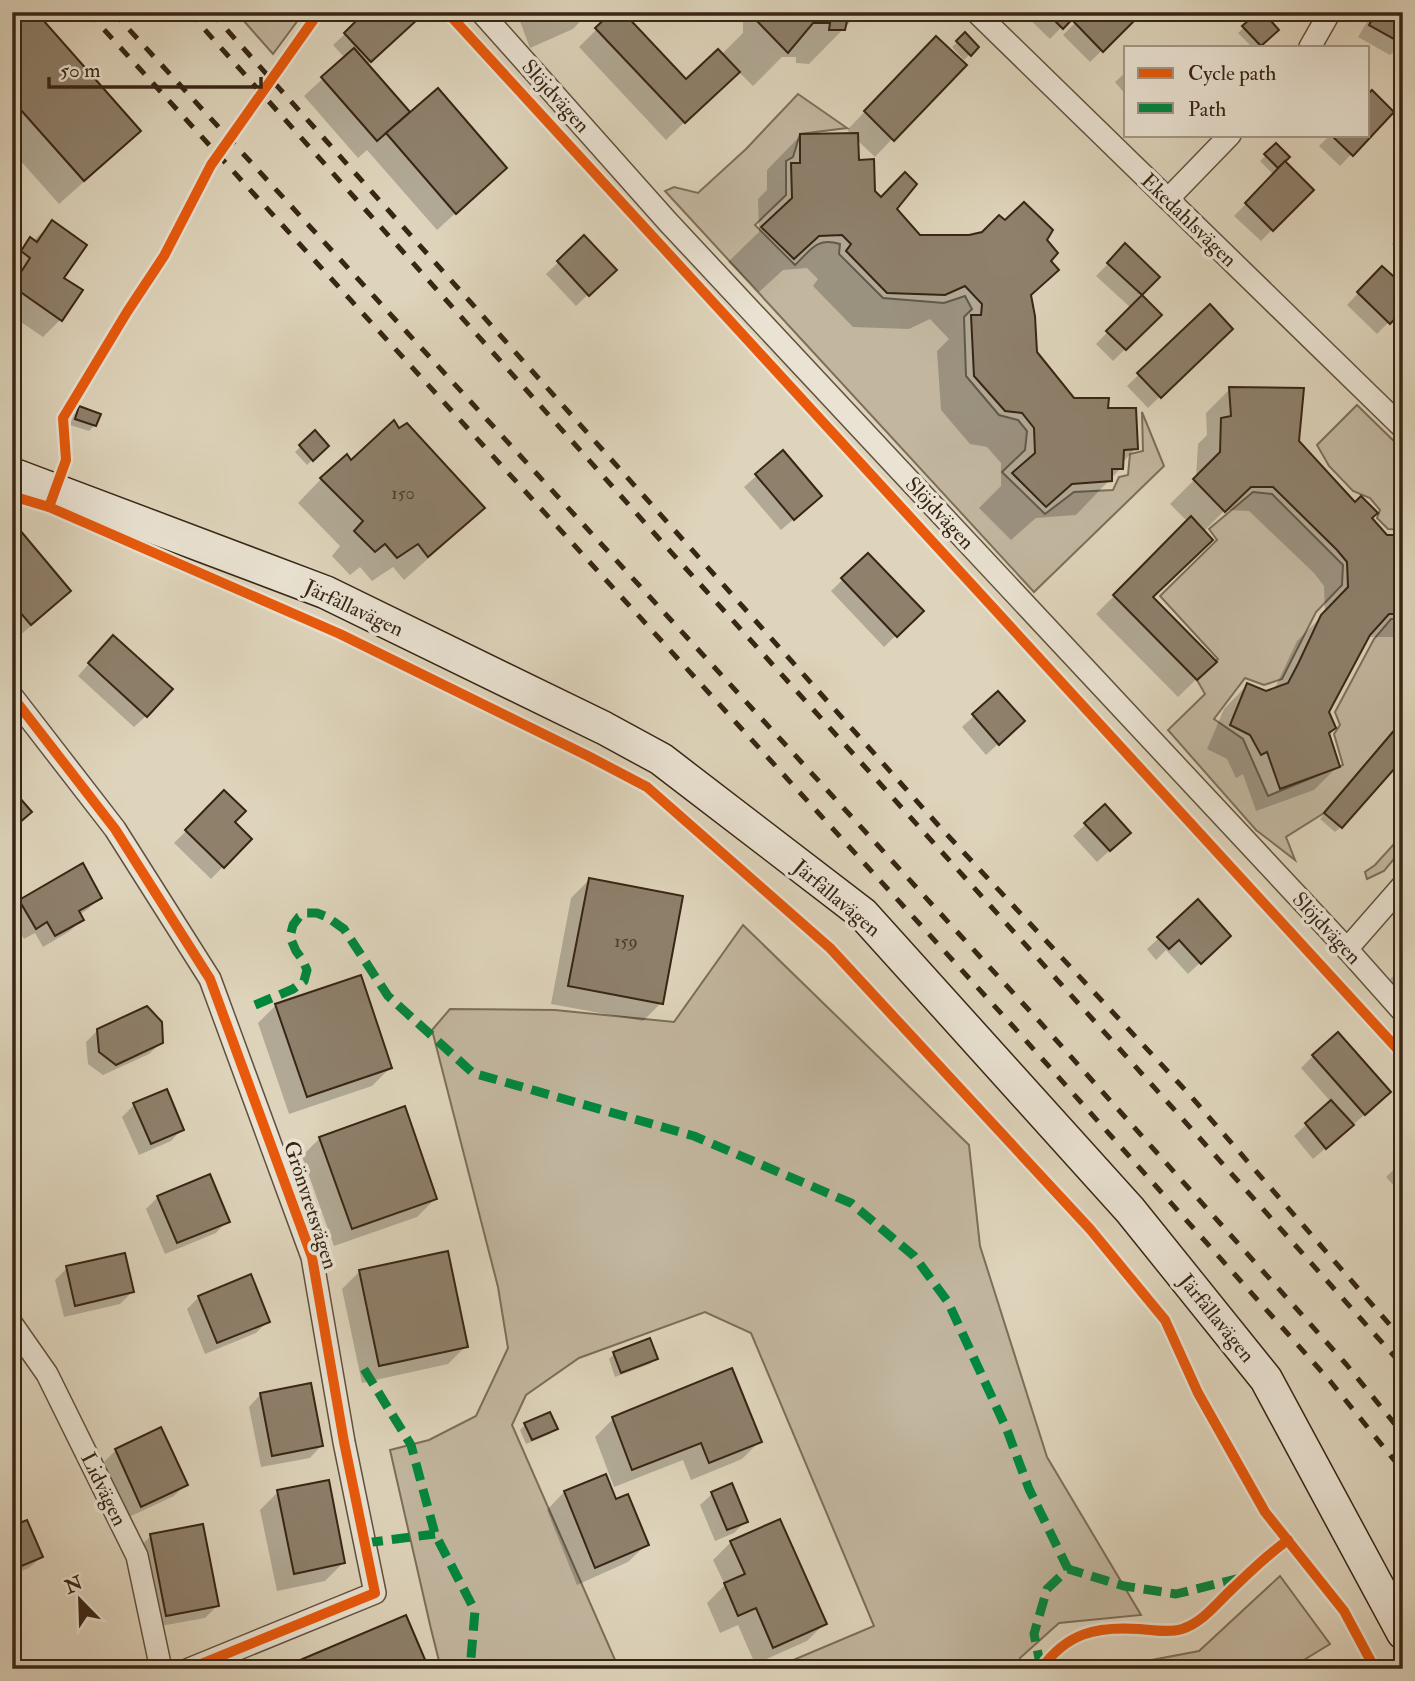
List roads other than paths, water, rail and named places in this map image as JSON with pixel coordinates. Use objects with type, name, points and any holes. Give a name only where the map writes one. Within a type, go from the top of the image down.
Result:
[{"type":"street","name":"Slöjdvägen","points":[[481,12],[668,222],[1403,1012]]},
{"type":"street","name":"Ekedahlsvägen","points":[[976,12],[1403,428]]},
{"type":"street","points":[[1311,46],[1330,12]]},
{"type":"street","points":[[1168,199],[1229,136]]},
{"type":"street","name":"Järfällavägen","points":[[12,474],[325,592],[604,728],[661,759],[863,914],[1130,1210],[1266,1378],[1403,1633]]},
{"type":"street","name":"Grönvretsvägen","points":[[12,696],[115,829],[211,979],[312,1257],[344,1442],[375,1593],[189,1669]]},
{"type":"street","points":[[1347,949],[1403,885]]},
{"type":"street","name":"Lidvägen","points":[[12,1324],[47,1374],[137,1556],[161,1669]]},
{"type":"railway","points":[[88,12],[1020,1034],[1330,1381],[1403,1471]]},
{"type":"railway","points":[[113,12],[1039,1021],[1346,1364],[1403,1434]]},
{"type":"railway","points":[[189,12],[1403,1366]]},
{"type":"railway","points":[[211,12],[939,826],[1188,1093],[1403,1340]]}]
